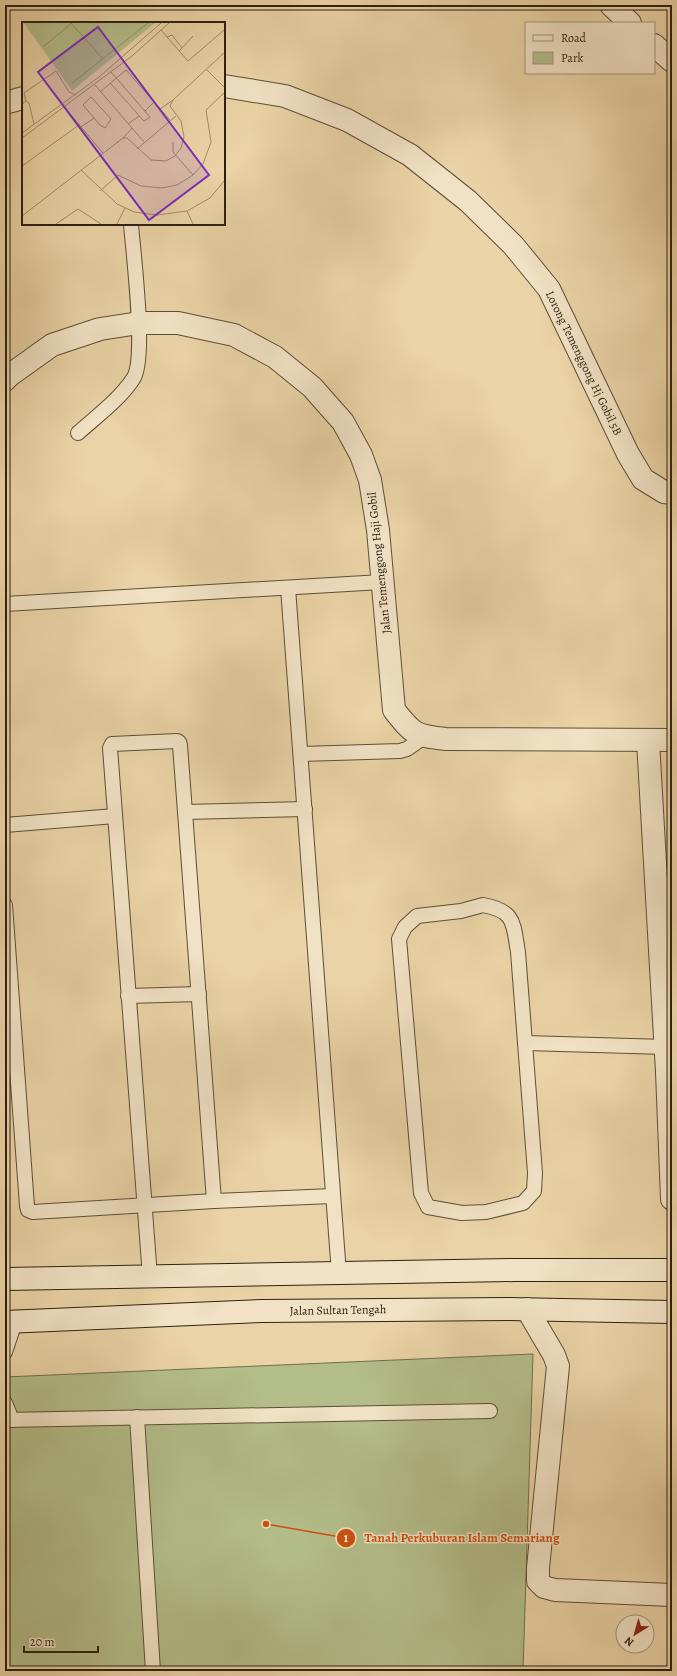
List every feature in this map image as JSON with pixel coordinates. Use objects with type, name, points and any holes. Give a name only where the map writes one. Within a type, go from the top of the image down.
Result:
[{"type":"street","points":[[610,5],[629,22]]},
{"type":"street","points":[[655,46],[672,61]]},
{"type":"street","name":"Lorong Temenggong Hj Gobil 5B","points":[[225,86],[286,96],[347,120],[410,155],[468,201],[513,245],[549,288],[628,454],[644,479],[664,492],[672,493]]},
{"type":"street","points":[[5,103],[22,98]]},
{"type":"street","name":"Jalan Temenggong Haji Gobil","points":[[5,380],[52,345],[100,329],[139,323],[178,323],[234,335],[275,357],[312,387],[343,422],[361,455],[370,480],[375,507],[394,710],[408,729],[424,737],[446,739],[672,740]]},
{"type":"street","points":[[648,741],[666,1047],[670,1073],[672,1199]]},
{"type":"street","points":[[5,1279],[523,1270],[672,1270]]},
{"type":"street","points":[[527,1309],[554,1355],[558,1366],[538,1580],[544,1587],[555,1590],[672,1595]]},
{"type":"street","name":"Jalan Sultan Tengah","points":[[10,1322],[262,1311],[527,1309],[672,1312]]},
{"type":"lane","points":[[78,432],[112,402],[134,378],[139,361],[139,323],[131,225]]},
{"type":"lane","points":[[5,604],[382,582]]},
{"type":"lane","points":[[288,588],[339,1274]]},
{"type":"lane","points":[[301,754],[400,751],[407,749],[424,737]]},
{"type":"lane","points":[[150,1277],[110,748],[112,744],[179,742],[214,1201]]},
{"type":"lane","points":[[185,812],[305,809]]},
{"type":"lane","points":[[5,825],[115,816]]},
{"type":"lane","points":[[5,905],[28,1210],[33,1212],[214,1201],[333,1196]]},
{"type":"lane","points":[[483,905],[493,907],[511,917],[518,952],[525,1043],[535,1173],[534,1191],[523,1203],[486,1212],[462,1213],[428,1207],[421,1193],[399,939],[405,927],[417,916],[461,911],[483,905]]},
{"type":"lane","points":[[128,996],[199,994]]},
{"type":"lane","points":[[525,1043],[666,1047]]},
{"type":"lane","points":[[5,1352],[10,1322]]},
{"type":"lane","points":[[5,1403],[9,1420],[490,1411]]},
{"type":"lane","points":[[137,1417],[154,1671]]},
{"type":"green space","points":[[533,1354],[523,1671],[5,1671],[5,1377]]},
{"type":"place","name":"Tanah Perkuburan Islam Semariang","points":[[266,1524]]}]
